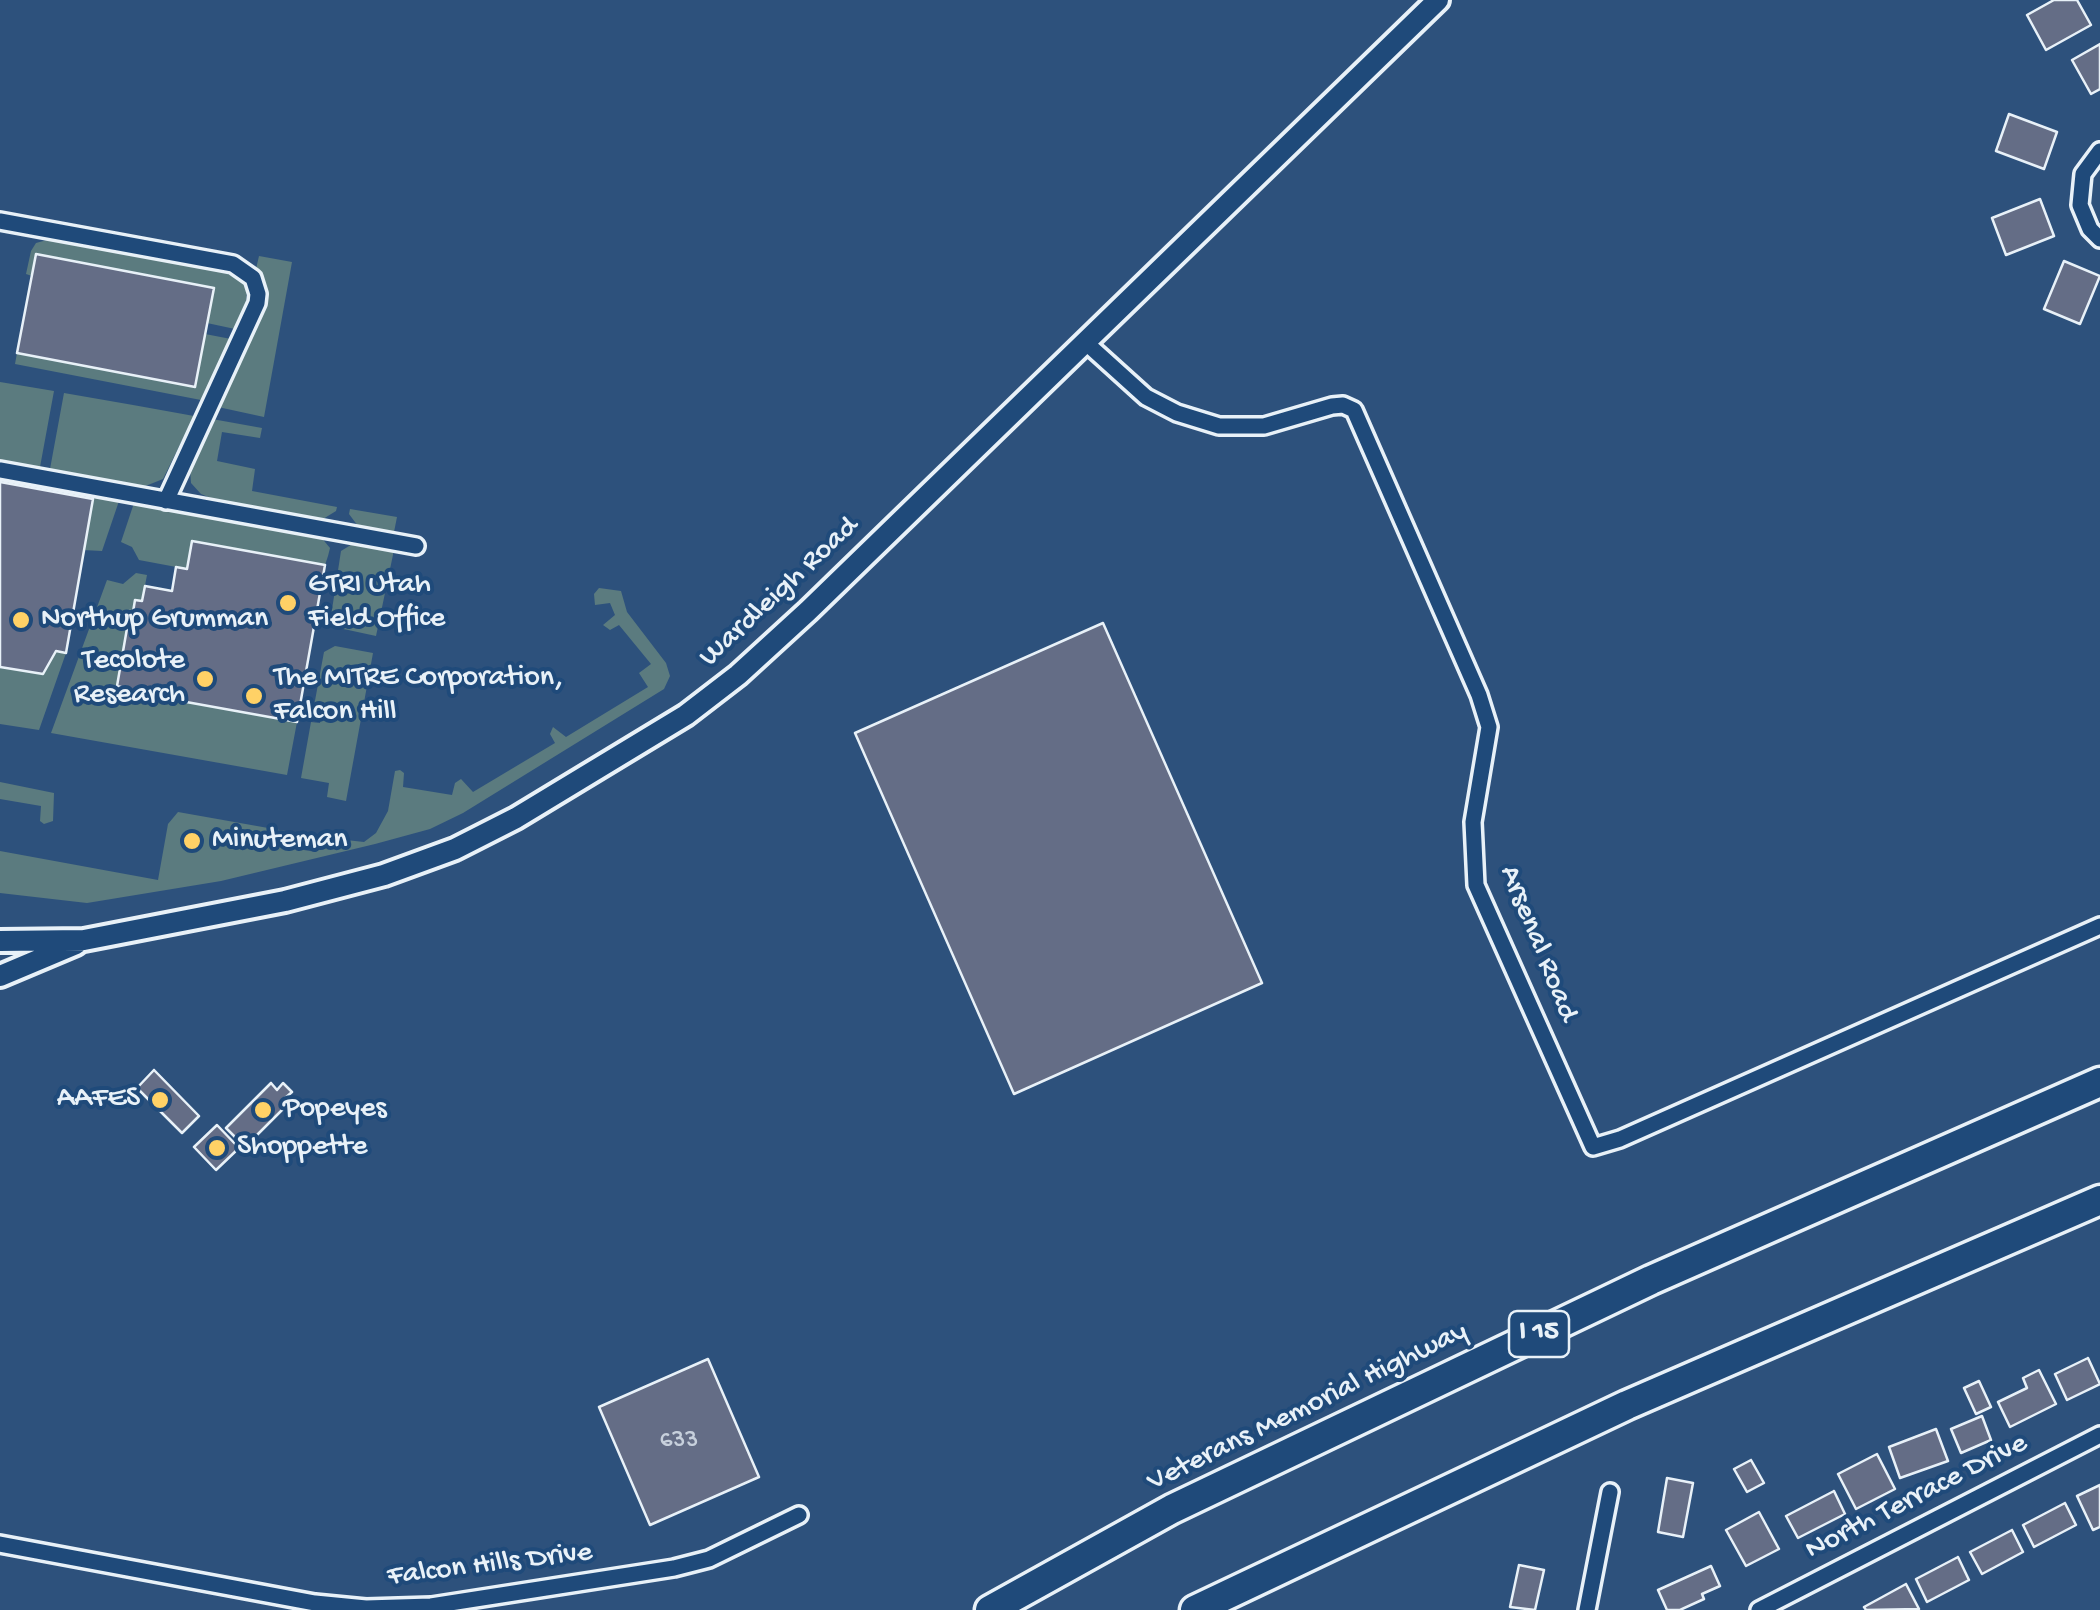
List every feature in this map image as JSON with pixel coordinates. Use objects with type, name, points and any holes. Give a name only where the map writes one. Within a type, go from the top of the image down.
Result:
[{"type":"highway","name":"Veterans Memorial Highway","points":[[990,1610],[1172,1509],[1651,1280],[2100,1082]]},
{"type":"highway","points":[[1195,1610],[1627,1405],[2100,1200]]},
{"type":"main road","name":"Wardleigh Road","points":[[0,941],[84,940],[285,901],[384,876],[467,843],[575,785],[686,715],[738,674],[850,571],[1438,0]]},
{"type":"main road","points":[[0,976],[84,940]]},
{"type":"street","points":[[2100,151],[2084,174],[2080,204],[2090,229],[2100,239]]},
{"type":"street","points":[[0,221],[233,264],[253,278],[257,303],[166,500]]},
{"type":"street","name":"Arsenal Road","points":[[1084,341],[1146,397],[1177,413],[1219,426],[1264,426],[1332,406],[1354,410],[1479,695],[1489,726],[1473,822],[1476,885],[1593,1147],[1620,1139],[2100,926]]},
{"type":"street","points":[[0,470],[416,546]]},
{"type":"street","name":"North Terrace Drive","points":[[1758,1610],[2100,1435]]},
{"type":"street","points":[[1587,1610],[1610,1492]]},
{"type":"street","name":"Falcon Hills Drive","points":[[0,1544],[315,1603],[382,1608],[431,1606],[674,1568],[709,1559],[799,1515]]},
{"type":"green space","points":[[54,238],[235,273],[247,285],[246,309],[235,329],[207,323],[213,288],[37,254],[32,276],[26,274],[36,243]]},
{"type":"green space","points":[[259,256],[292,262],[264,417],[218,407],[264,304],[264,281],[256,269]]},
{"type":"green space","points":[[205,334],[231,339],[201,400],[15,364],[17,353],[195,387]]},
{"type":"green space","points":[[0,382],[54,391],[40,467],[0,460]]},
{"type":"green space","points":[[64,393],[194,416],[163,479],[143,487],[50,469]]},
{"type":"green space","points":[[212,419],[262,428],[260,438],[222,432],[217,461],[255,469],[252,491],[337,507],[336,511],[323,519],[201,494],[191,483],[190,469]]},
{"type":"green space","points":[[0,479],[119,501],[102,551],[83,550],[93,499]]},
{"type":"green space","points":[[134,503],[320,536],[330,548],[328,556],[325,565],[192,541],[187,569],[139,560],[132,547],[121,542]]},
{"type":"green space","points":[[350,509],[397,517],[394,532],[358,526],[349,514]]},
{"type":"green space","points":[[354,543],[394,550],[376,636],[339,628],[331,616],[341,551]]},
{"type":"green space","points":[[136,573],[147,575],[142,601],[135,600],[130,612],[117,686],[125,688],[124,694],[131,692],[297,722],[287,775],[51,733],[107,580],[123,584]]},
{"type":"green space","points":[[599,588],[621,591],[627,612],[666,663],[670,676],[664,689],[463,813],[430,829],[221,881],[87,903],[0,893],[0,851],[158,880],[168,824],[178,812],[285,831],[286,847],[316,852],[319,837],[364,842],[376,833],[388,811],[395,771],[404,773],[403,787],[452,795],[455,783],[461,779],[473,792],[555,743],[550,734],[553,727],[566,737],[648,687],[639,673],[651,664],[619,625],[610,630],[603,625],[615,615],[610,603],[595,605],[594,594]]},
{"type":"green space","points":[[335,646],[373,653],[346,801],[327,797],[329,783],[301,778],[311,722],[320,723],[323,709],[314,706],[324,652]]},
{"type":"green space","points":[[56,651],[66,653],[39,730],[0,724],[0,667]]},
{"type":"green space","points":[[0,782],[54,793],[53,821],[40,821],[41,806],[0,799]]},
{"type":"building","points":[[2054,0],[2077,0],[2091,25],[2046,50],[2027,15]]},
{"type":"building","points":[[2100,44],[2100,89],[2091,94],[2072,60]]},
{"type":"building","points":[[2009,114],[2057,132],[2044,169],[1996,151]]},
{"type":"building","points":[[2040,199],[2054,236],[2006,255],[1992,218]]},
{"type":"building","points":[[36,254],[214,288],[195,387],[17,353]]},
{"type":"building","points":[[2064,261],[2100,276],[2080,324],[2044,309]]},
{"type":"building","points":[[0,482],[93,499],[66,653],[56,651],[43,674],[0,667]]},
{"type":"building","points":[[192,541],[325,565],[297,722],[131,692],[123,694],[125,688],[117,686],[135,600],[142,601],[145,586],[172,591],[176,567],[187,569]]},
{"type":"building","points":[[1103,623],[1262,983],[1014,1094],[855,733]]},
{"type":"building","points":[[154,1070],[199,1116],[182,1133],[137,1088]]},
{"type":"building","name":"Popeyes","points":[[271,1083],[277,1090],[283,1083],[292,1092],[285,1098],[289,1103],[245,1147],[226,1128]]},
{"type":"building","name":"Shoppette","points":[[217,1125],[239,1148],[216,1170],[194,1147]]},
{"type":"building","points":[[2088,1358],[2100,1384],[2067,1400],[2055,1374]]},
{"type":"building","points":[[708,1359],[759,1477],[650,1525],[599,1407]]},
{"type":"building","points":[[2039,1370],[2056,1404],[2010,1427],[1998,1402],[2027,1388],[2023,1378]]},
{"type":"building","points":[[1979,1381],[1991,1407],[1976,1414],[1964,1388]]},
{"type":"building","points":[[1982,1416],[1991,1440],[1961,1453],[1951,1429]]},
{"type":"building","points":[[1936,1429],[1948,1461],[1900,1478],[1889,1447]]},
{"type":"building","points":[[1877,1454],[1895,1489],[1856,1509],[1838,1474]]},
{"type":"building","points":[[1751,1460],[1764,1483],[1747,1492],[1734,1469]]},
{"type":"building","points":[[1667,1478],[1693,1483],[1683,1537],[1658,1532]]},
{"type":"building","points":[[2100,1485],[2100,1527],[2093,1530],[2077,1496]]},
{"type":"building","points":[[1834,1491],[1845,1514],[1798,1538],[1786,1516]]},
{"type":"building","points":[[2065,1503],[2076,1525],[2034,1547],[2023,1525]]},
{"type":"building","points":[[1759,1512],[1779,1549],[1746,1566],[1726,1530]]},
{"type":"building","points":[[2012,1530],[2023,1552],[1982,1574],[1970,1552]]},
{"type":"building","points":[[1958,1557],[1969,1580],[1927,1602],[1916,1579]]},
{"type":"building","points":[[1519,1565],[1544,1570],[1535,1610],[1510,1607]]},
{"type":"building","points":[[1711,1566],[1720,1586],[1680,1610],[1667,1610],[1658,1590]]},
{"type":"building","points":[[1906,1584],[1919,1609],[1864,1607]]},
{"type":"place","name":"GTRI Utah Field Office","points":[[288,603]]},
{"type":"place","name":"Northup Grumman","points":[[21,620]]},
{"type":"place","name":"Tecolote Research","points":[[205,679]]},
{"type":"place","name":"The MITRE Corporation, Falcon Hill","points":[[254,696]]},
{"type":"place","name":"Minuteman","points":[[192,841]]},
{"type":"place","name":"AAFES","points":[[160,1100]]},
{"type":"place","name":"Popeyes","points":[[263,1110]]},
{"type":"place","name":"Shoppette","points":[[217,1148]]}]
